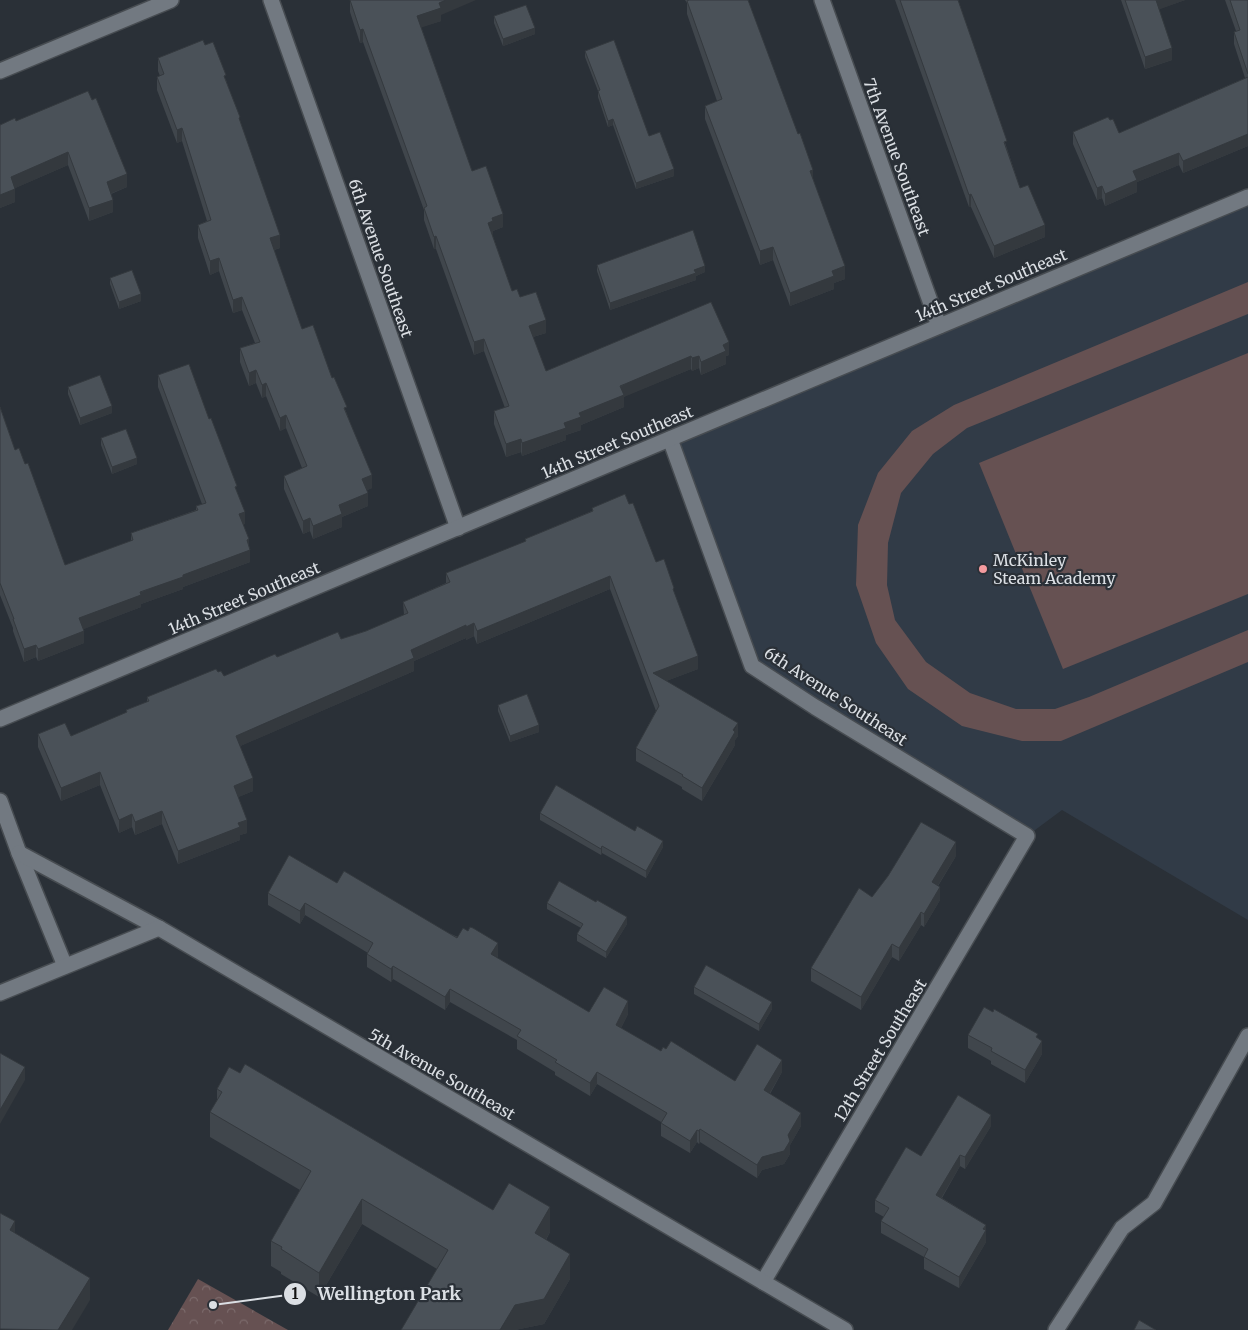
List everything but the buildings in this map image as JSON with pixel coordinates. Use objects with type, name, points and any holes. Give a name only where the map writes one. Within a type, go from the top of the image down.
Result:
[{"type":"street","points":[[0,71],[171,0]]},
{"type":"street","name":"6th Avenue Southeast","points":[[271,0],[458,528]]},
{"type":"street","name":"7th Avenue Southeast","points":[[822,0],[939,326]]},
{"type":"street","name":"14th Street Southeast","points":[[0,719],[1248,197]]},
{"type":"street","name":"6th Avenue Southeast","points":[[670,439],[752,666],[815,707],[1027,836]]},
{"type":"street","points":[[0,801],[65,966]]},
{"type":"street","name":"12th Street Southeast","points":[[763,1282],[1027,836]]},
{"type":"street","name":"5th Avenue Southeast","points":[[19,853],[159,928],[845,1330]]},
{"type":"street","points":[[0,993],[159,928]]},
{"type":"street","points":[[1056,1330],[1122,1228],[1154,1203],[1248,1036]]},
{"type":"shaded area","name":"McKinley Steam Academy","points":[[1248,197],[1248,920],[1062,810],[1027,836],[752,666],[670,439]]},
{"type":"green space","points":[[1248,282],[1248,314],[967,428],[933,454],[901,493],[888,543],[887,585],[895,620],[926,662],[970,693],[1016,709],[1055,709],[1089,697],[1248,630],[1248,662],[1061,741],[1022,741],[962,726],[908,689],[876,643],[856,585],[858,525],[878,473],[912,431],[954,405]]},
{"type":"green space","points":[[1248,353],[1248,594],[1063,669],[979,463]]},
{"type":"green space","points":[[198,1279],[288,1330],[168,1330]]},
{"type":"place","name":"McKinley Steam Academy","points":[[983,569]]},
{"type":"place","name":"Wellington Park","points":[[213,1305]]}]
